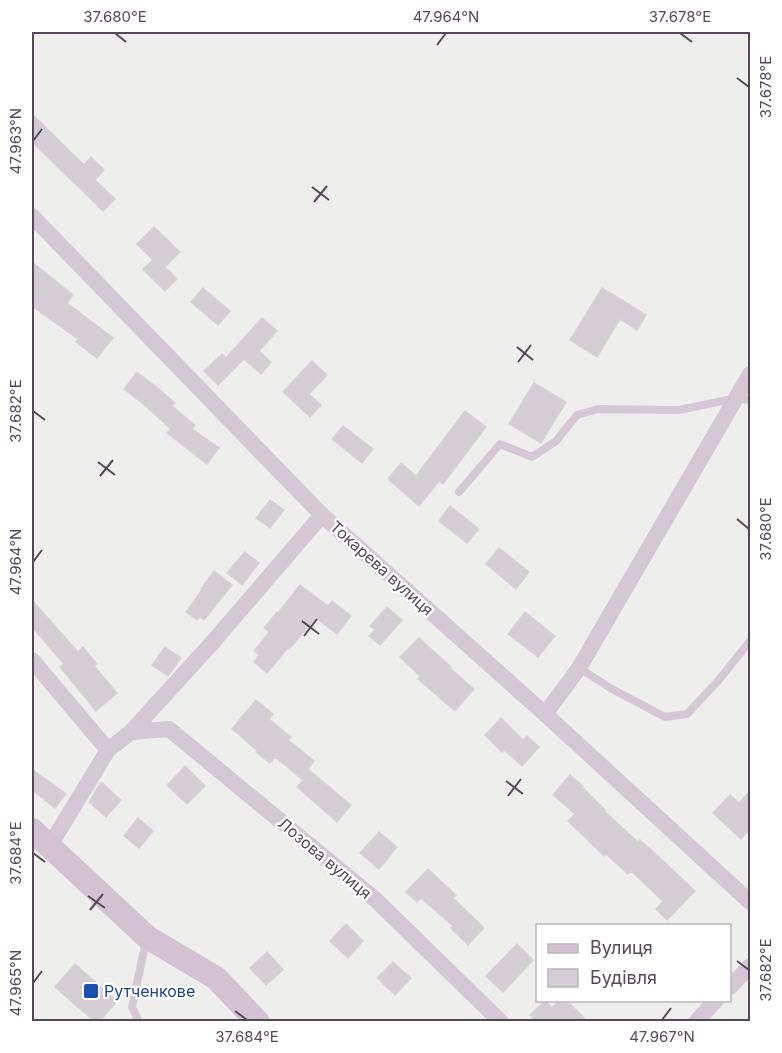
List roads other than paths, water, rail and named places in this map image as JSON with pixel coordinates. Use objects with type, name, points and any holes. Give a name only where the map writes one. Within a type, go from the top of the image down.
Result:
[{"type":"main road","points":[[32,830],[147,937],[216,978],[258,1022]]},
{"type":"street","name":"Токарева вулиця","points":[[32,216],[322,515],[545,714],[750,902]]},
{"type":"street","points":[[545,714],[579,668],[743,399],[750,374]]},
{"type":"street","points":[[49,847],[108,750],[131,732],[212,643],[322,515]]},
{"type":"street","points":[[32,660],[108,750]]},
{"type":"street","name":"Лозова вулиця","points":[[131,732],[169,729],[376,900],[501,1022]]},
{"type":"street","points":[[731,985],[750,966]]},
{"type":"street","points":[[696,1022],[715,1002]]},
{"type":"lane","points":[[459,492],[500,444],[532,457],[556,441],[577,415],[598,409],[679,410],[743,399]]},
{"type":"lane","points":[[579,668],[612,689],[665,717],[687,714],[718,681],[750,640]]},
{"type":"lane","points":[[139,1022],[132,1007],[147,937]]},
{"type":"place","name":"Рутченкове","points":[[91,991]]}]
